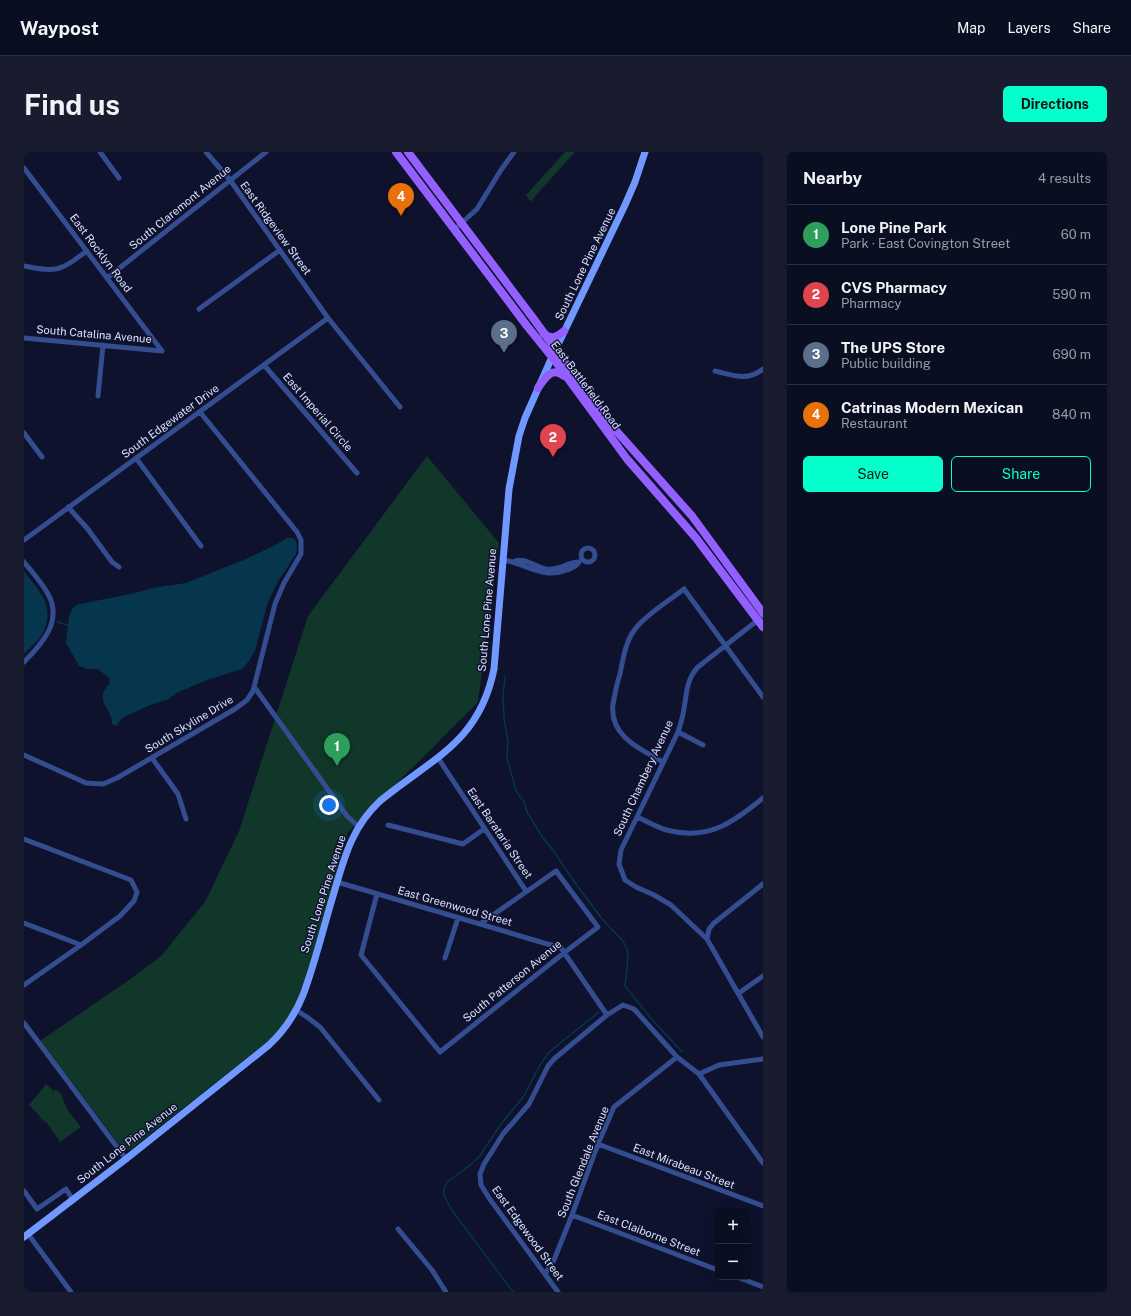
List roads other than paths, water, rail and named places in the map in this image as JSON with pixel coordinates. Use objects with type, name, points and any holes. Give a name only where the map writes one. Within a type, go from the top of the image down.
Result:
[{"type":"main road","name":"East Battlefield Road","points":[[396,152],[454,230],[554,353],[610,425],[692,516],[761,616],[763,627]]},
{"type":"main road","name":"East Battlefield Road","points":[[408,152],[543,332],[566,378],[627,459],[761,616]]},
{"type":"main road","name":"South Lone Pine Avenue","points":[[26,1236],[74,1200],[269,1045],[285,1029],[296,1010],[306,987],[346,851],[358,826],[380,801],[438,758],[458,741],[472,725],[479,714],[488,694],[495,662],[509,489],[514,458],[525,418],[564,331],[625,205],[635,182],[645,152]]},
{"type":"main road","points":[[543,332],[550,338],[555,338],[564,331]]},
{"type":"main road","points":[[538,388],[544,378],[553,372],[558,372],[566,378]]},
{"type":"street","points":[[100,152],[119,178]]},
{"type":"street","name":"East Ridgeview Street","points":[[206,152],[230,180],[328,318],[400,407]]},
{"type":"street","name":"South Claremont Avenue","points":[[107,278],[266,152]]},
{"type":"street","points":[[454,230],[480,206],[494,180],[514,152]]},
{"type":"street","name":"East Rocklyn Road","points":[[24,168],[162,351]]},
{"type":"street","points":[[24,178],[29,174]]},
{"type":"street","points":[[199,309],[280,250]]},
{"type":"street","points":[[24,266],[51,269],[60,268],[86,251]]},
{"type":"street","name":"South Edgewater Drive","points":[[24,540],[328,318]]},
{"type":"street","name":"South Catalina Avenue","points":[[24,338],[162,351]]},
{"type":"street","points":[[98,396],[103,345]]},
{"type":"street","name":"East Imperial Circle","points":[[264,365],[357,473]]},
{"type":"street","points":[[714,371],[743,377],[753,375],[763,369]]},
{"type":"street","name":"South Skyline Drive","points":[[24,755],[86,784],[104,784],[152,758],[235,709],[250,697],[255,688],[275,604],[284,583],[301,554],[302,544],[297,532],[200,412]]},
{"type":"street","points":[[24,433],[42,457]]},
{"type":"street","points":[[136,458],[201,546]]},
{"type":"street","points":[[68,508],[87,528],[112,562],[119,567]]},
{"type":"street","points":[[503,560],[516,564],[521,562],[543,573],[550,571],[560,573],[571,569],[581,560]]},
{"type":"street","points":[[24,562],[46,590],[51,601],[52,619],[50,628],[43,641],[24,662]]},
{"type":"street","points":[[663,762],[632,745],[623,736],[617,727],[613,716],[613,705],[624,652],[635,629],[644,620],[684,590],[763,697]]},
{"type":"street","name":"South Chambery Avenue","points":[[707,939],[672,905],[625,880],[619,864],[621,850],[678,732],[683,715],[688,682],[692,674],[698,667],[726,646],[761,616]]},
{"type":"street","points":[[255,688],[347,816],[358,826]]},
{"type":"street","points":[[678,732],[703,745]]},
{"type":"street","points":[[152,758],[178,794],[186,819]]},
{"type":"street","name":"East Barataria Street","points":[[438,758],[526,891],[556,871],[598,927]]},
{"type":"street","points":[[637,816],[670,831],[687,833],[705,832],[723,826],[741,817],[763,798]]},
{"type":"street","points":[[388,825],[463,844],[484,828]]},
{"type":"street","points":[[24,839],[131,880],[137,892],[134,901],[120,916],[24,985]]},
{"type":"street","name":"East Greenwood Street","points":[[337,882],[561,948],[565,952]]},
{"type":"street","points":[[763,884],[714,923],[709,929],[707,939],[739,993],[763,1038]]},
{"type":"street","points":[[480,924],[526,891]]},
{"type":"street","name":"South Patterson Avenue","points":[[377,894],[361,955],[440,1052],[598,927]]},
{"type":"street","points":[[445,958],[458,918]]},
{"type":"street","points":[[24,923],[81,945]]},
{"type":"street","points":[[565,952],[607,1015],[623,1005],[634,1009],[677,1057],[699,1074],[763,1163]]},
{"type":"street","points":[[739,993],[763,976]]},
{"type":"street","points":[[296,1010],[320,1027],[379,1100]]},
{"type":"street","name":"East Edgewood Street","points":[[558,1292],[489,1198],[481,1185],[480,1174],[484,1164],[503,1134],[529,1104],[548,1066],[554,1059],[607,1015]]},
{"type":"street","points":[[24,1023],[126,1159]]},
{"type":"street","name":"South Glendale Avenue","points":[[545,1274],[554,1260],[598,1144],[614,1107],[677,1057]]},
{"type":"street","points":[[699,1074],[719,1065],[763,1059]]},
{"type":"street","name":"East Mirabeau Street","points":[[598,1144],[763,1206]]},
{"type":"street","points":[[24,1191],[37,1209],[66,1189],[74,1200]]},
{"type":"street","name":"East Claiborne Street","points":[[572,1215],[715,1269]]},
{"type":"street","points":[[398,1229],[432,1270],[446,1292]]},
{"type":"street","points":[[26,1236],[71,1292]]},
{"type":"street","points":[[745,1280],[763,1287]]},
{"type":"water","points":[[287,538],[293,538],[296,541],[296,554],[276,585],[267,605],[255,651],[242,669],[204,681],[178,692],[169,699],[150,705],[122,718],[116,726],[112,724],[110,713],[103,700],[105,690],[110,683],[109,678],[98,669],[88,669],[79,666],[66,643],[69,616],[73,608],[77,605],[85,603],[153,588],[186,583],[246,559]]},
{"type":"water","points":[[24,571],[44,599],[48,615],[43,633],[24,654]]},
{"type":"waterway","points":[[57,622],[68,625]]},
{"type":"waterway","points":[[505,677],[503,695],[504,719],[508,741],[507,757],[516,791],[524,802],[527,812],[543,838],[602,919],[623,941],[627,949],[628,958],[625,986],[649,1016],[682,1052]]},
{"type":"waterway","points":[[513,1292],[451,1209],[444,1195],[444,1188],[447,1182],[479,1157],[501,1124],[524,1096],[540,1065],[549,1052],[599,1012]]},
{"type":"place","name":"Catrinas Modern Mexican","points":[[401,216]]},
{"type":"place","name":"The UPS Store","points":[[504,353]]},
{"type":"place","name":"CVS Pharmacy","points":[[553,457]]},
{"type":"place","name":"Lone Pine Park","points":[[337,766]]}]
